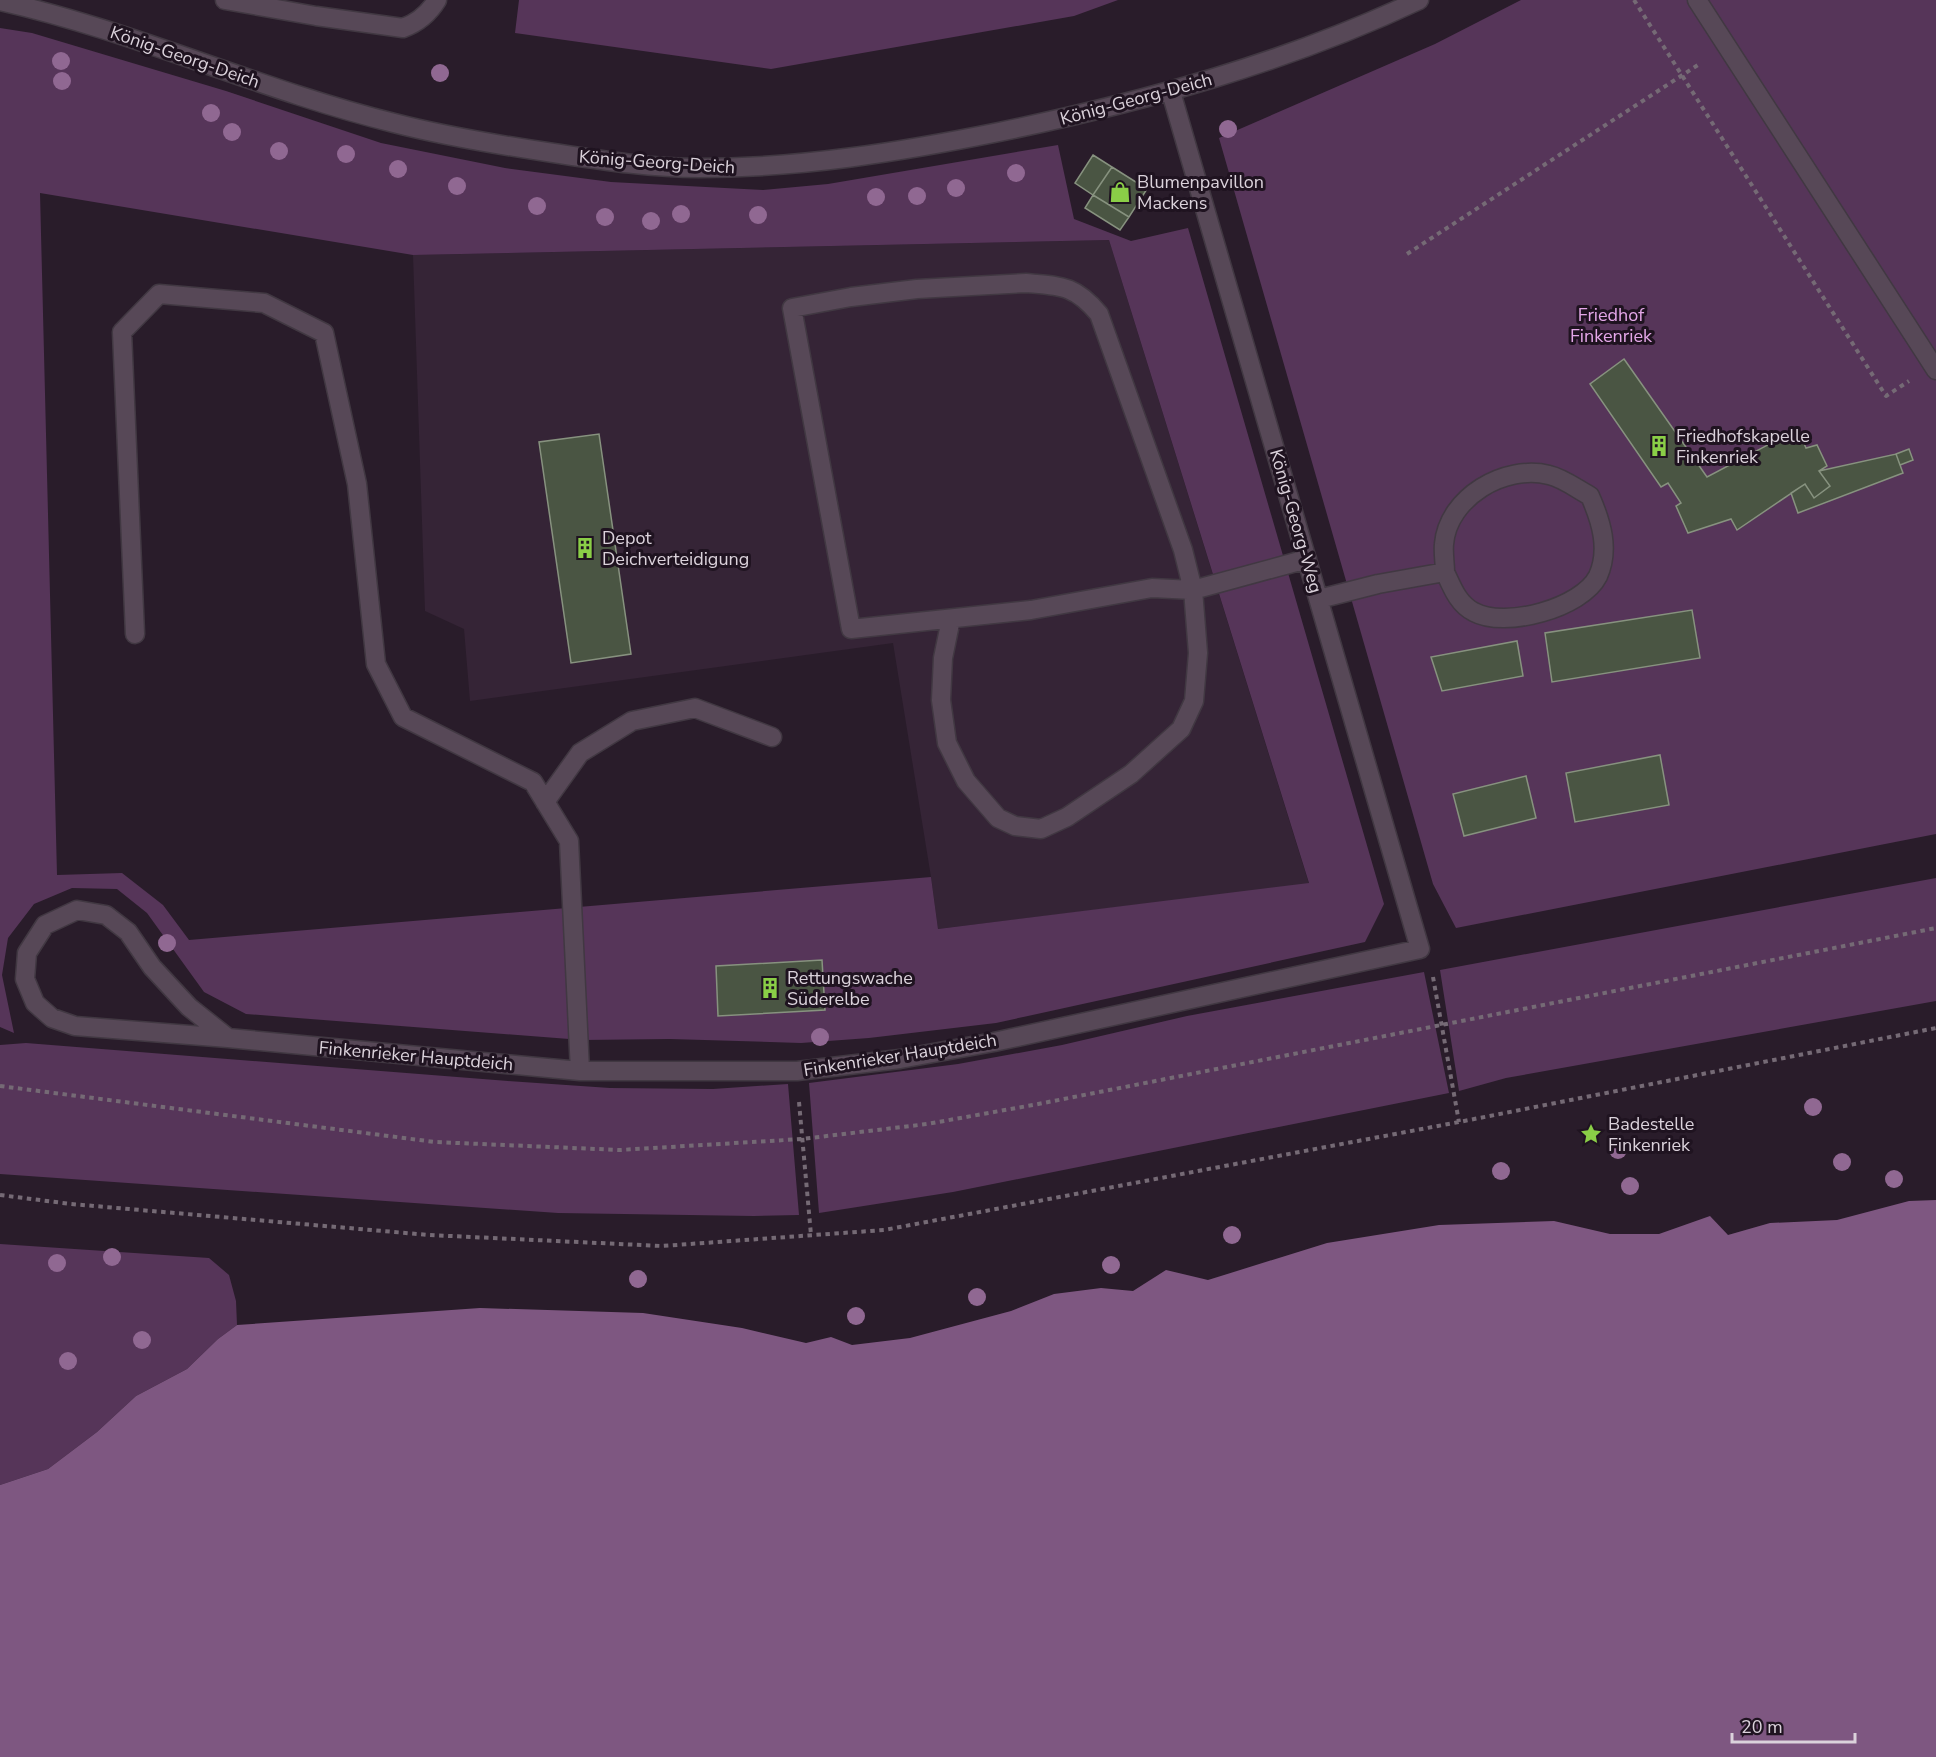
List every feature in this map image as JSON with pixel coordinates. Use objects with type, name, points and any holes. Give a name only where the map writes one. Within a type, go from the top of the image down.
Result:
[{"type":"street","points":[[225,0],[403,28],[426,14],[436,0]]},
{"type":"street","name":"König-Georg-Deich","points":[[0,1],[44,5],[74,19],[237,75],[393,123],[512,147],[613,162],[695,168],[760,167],[830,160],[915,148],[1071,117],[1171,92],[1245,70],[1419,0]]},
{"type":"street","points":[[1697,0],[1934,368]]},
{"type":"street","name":"König-Georg-Weg","points":[[1171,92],[1420,949]]},
{"type":"street","points":[[951,620],[943,658],[941,700],[947,743],[966,781],[998,818],[1015,826],[1041,829],[1067,817],[1131,774],[1181,729],[1194,701],[1198,653],[1193,590],[1183,550],[1099,314],[1085,297],[1059,286],[1026,283],[917,289],[851,297],[792,308],[851,629],[951,620],[1064,605],[1152,588],[1193,590],[1306,559]]},
{"type":"street","points":[[135,634],[122,332],[159,294],[264,303],[324,333],[357,484],[376,664],[403,717],[533,782],[569,841],[580,1071]]},
{"type":"street","points":[[1526,473],[1549,475],[1590,496],[1604,537],[1604,556],[1598,576],[1585,592],[1563,605],[1529,616],[1500,618],[1474,612],[1456,597],[1445,572],[1444,543],[1451,520],[1465,501],[1485,485],[1510,475],[1526,473]]},
{"type":"street","points":[[1318,599],[1378,584],[1445,572]]},
{"type":"street","points":[[545,802],[580,753],[632,721],[694,708],[772,737]]},
{"type":"street","name":"Finkenrieker Hauptdeich","points":[[228,1038],[189,1006],[152,967],[128,932],[106,915],[76,910],[45,925],[27,953],[25,979],[35,1003],[52,1018],[75,1026],[580,1071],[797,1071],[900,1059],[994,1042],[1420,949]]},
{"type":"path","points":[[1635,0],[1886,396],[1934,368]]},
{"type":"path","points":[[1407,255],[1727,46]]},
{"type":"path","points":[[0,1086],[435,1142],[620,1150],[802,1139],[962,1118],[1936,928]]},
{"type":"path","points":[[1431,970],[1459,1122]]},
{"type":"path","points":[[0,1195],[71,1204],[429,1235],[662,1246],[884,1230],[1459,1122],[1936,1028]]},
{"type":"path","points":[[799,1096],[811,1235]]},
{"type":"shaded area","points":[[1109,240],[1309,884],[938,929],[893,643],[470,701],[464,629],[425,611],[413,255]]},
{"type":"shaded area","points":[[1936,1200],[1936,1757],[0,1757],[0,1485],[48,1469],[97,1432],[136,1396],[187,1369],[218,1339],[237,1325],[480,1308],[643,1313],[742,1328],[806,1343],[831,1337],[852,1345],[910,1338],[1011,1311],[1054,1294],[1101,1288],[1133,1291],[1166,1270],[1208,1280],[1327,1243],[1439,1225],[1554,1221],[1610,1234],[1659,1234],[1710,1216],[1728,1235],[1770,1223],[1837,1220],[1909,1201]]},
{"type":"green space","points":[[519,0],[1118,0],[1074,16],[771,69],[515,33]]},
{"type":"green space","name":"Friedhof Finkenriek","points":[[1521,0],[1936,0],[1936,834],[1456,928],[1433,884],[1219,138],[1435,44]]},
{"type":"green space","points":[[0,28],[32,33],[226,91],[381,143],[505,168],[611,182],[763,190],[828,184],[1058,145],[1074,219],[1131,241],[1188,228],[1384,904],[1365,942],[996,1023],[869,1038],[801,1043],[670,1039],[582,1040],[246,1014],[204,992],[147,913],[117,889],[72,888],[34,904],[8,938],[2,975],[14,1033],[0,1027]],"holes":[[[40,193],[413,255],[1109,240],[1309,883],[938,929],[931,877],[189,940],[163,905],[122,873],[57,875]]]},
{"type":"green space","points":[[1936,878],[1936,1001],[1506,1078],[1459,1091],[1440,970]]},
{"type":"green space","points":[[1424,972],[1449,1093],[953,1192],[819,1213],[809,1083],[958,1064],[1062,1045],[1187,1016]]},
{"type":"green space","points":[[26,1043],[610,1088],[713,1089],[788,1084],[799,1215],[558,1213],[0,1174],[0,1045]]},
{"type":"green space","points":[[0,1244],[209,1258],[229,1275],[236,1301],[237,1325],[218,1339],[187,1369],[136,1396],[97,1432],[48,1469],[0,1485]]},
{"type":"building","points":[[1093,155],[1112,167],[1093,195],[1075,183]]},
{"type":"building","name":"Blumenpavillon Mackens","points":[[1112,167],[1147,189],[1129,217],[1093,195]]},
{"type":"building","points":[[1093,195],[1129,217],[1120,230],[1085,208]]},
{"type":"building","name":"Friedhofskapelle Finkenriek","points":[[1624,359],[1707,477],[1798,429],[1806,448],[1817,445],[1827,466],[1819,471],[1830,486],[1814,498],[1805,484],[1737,530],[1731,519],[1688,533],[1676,506],[1681,503],[1668,483],[1661,487],[1590,384]]},
{"type":"building","name":"Depot Deichverteidigung","points":[[599,434],[631,654],[571,663],[539,442]]},
{"type":"building","points":[[1909,449],[1913,460],[1900,465],[1896,454]]},
{"type":"building","points":[[1896,454],[1903,473],[1798,513],[1791,493],[1805,484],[1814,498],[1830,486],[1819,471]]},
{"type":"building","points":[[1692,610],[1700,658],[1552,682],[1545,633]]},
{"type":"building","points":[[1517,641],[1523,676],[1442,691],[1431,657]]},
{"type":"building","points":[[1660,755],[1669,805],[1575,822],[1566,773]]},
{"type":"building","points":[[1526,776],[1536,818],[1464,836],[1453,794]]},
{"type":"building","name":"Rettungswache Süderelbe","points":[[822,960],[825,1010],[718,1016],[716,966]]},
{"type":"place","name":"Blumenpavillon Mackens","points":[[1120,192]]},
{"type":"place","name":"Friedhofskapelle Finkenriek","points":[[1659,446]]},
{"type":"place","name":"Depot Deichverteidigung","points":[[585,548]]},
{"type":"place","name":"Rettungswache Süderelbe","points":[[770,988]]},
{"type":"place","name":"Badestelle Finkenriek","points":[[1591,1134]]}]
